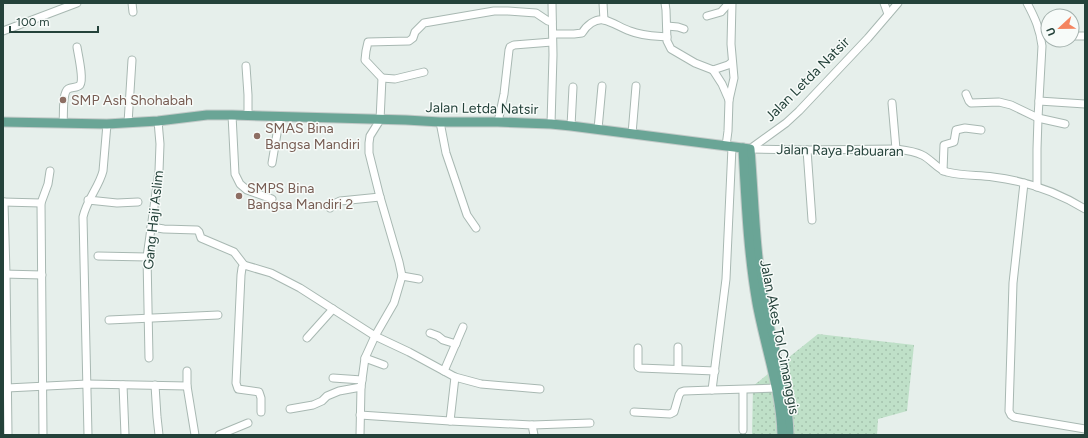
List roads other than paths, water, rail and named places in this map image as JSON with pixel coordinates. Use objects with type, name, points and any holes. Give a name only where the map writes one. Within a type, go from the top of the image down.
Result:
[{"type":"main road","name":"Jalan Letda Natsir","points":[[3,122],[107,124],[158,121],[207,115],[248,115],[440,122],[498,122],[572,126],[746,149]]},
{"type":"main road","name":"Jalan Akes Tol Cimanggis","points":[[746,149],[750,257],[757,304],[777,388],[782,435]]},
{"type":"main road","points":[[746,149],[764,302],[783,380],[789,435]]},
{"type":"street","points":[[3,31],[77,3]]},
{"type":"street","points":[[132,3],[133,12]]},
{"type":"street","points":[[507,3],[508,11]]},
{"type":"street","points":[[551,124],[553,55],[552,3]]},
{"type":"street","points":[[603,3],[604,20]]},
{"type":"street","points":[[665,3],[667,41],[671,49],[695,63],[713,70],[722,84],[729,100]]},
{"type":"street","points":[[707,16],[721,12],[731,3]]},
{"type":"street","points":[[712,390],[726,279],[729,100],[734,78],[731,44],[731,3]]},
{"type":"street","points":[[884,3],[888,14]]},
{"type":"street","name":"Jalan Letda Natsir","points":[[746,149],[786,123],[795,115],[844,64],[898,3]]},
{"type":"street","points":[[1027,3],[1040,27]]},
{"type":"street","points":[[424,72],[395,79],[382,78],[365,60],[368,42],[409,41],[414,38],[416,32],[424,23],[494,11],[536,13],[552,22]]},
{"type":"street","points":[[553,34],[582,33],[585,27],[595,21],[604,20],[630,32],[650,36],[667,37]]},
{"type":"street","points":[[667,26],[684,29]]},
{"type":"street","points":[[498,122],[504,94],[510,47],[514,45],[552,42]]},
{"type":"street","points":[[63,123],[64,94],[68,89],[81,84],[77,47]]},
{"type":"street","points":[[1038,187],[1037,149],[1042,48]]},
{"type":"street","points":[[128,123],[132,60]]},
{"type":"street","points":[[713,70],[728,65],[732,62]]},
{"type":"street","points":[[246,66],[248,115]]},
{"type":"street","points":[[360,435],[361,384],[365,358],[375,336],[394,303],[402,276],[369,153],[370,136],[380,120],[382,78]]},
{"type":"street","points":[[598,129],[602,86]]},
{"type":"street","points":[[632,134],[636,86]]},
{"type":"street","points":[[572,126],[573,87]]},
{"type":"street","points":[[966,94],[971,103],[977,104],[999,102],[1010,105],[1038,118],[1065,124]]},
{"type":"street","points":[[1039,101],[1085,104]]},
{"type":"street","points":[[892,103],[896,149]]},
{"type":"street","points":[[232,115],[235,174],[240,184],[247,190],[272,199]]},
{"type":"street","points":[[272,163],[280,116]]},
{"type":"street","name":"Gang Haji Aslim","points":[[149,358],[147,257],[159,171],[160,144],[158,121]]},
{"type":"street","points":[[440,122],[446,153],[467,215],[476,228]]},
{"type":"street","points":[[88,435],[82,226],[88,200],[102,177],[107,124]]},
{"type":"street","points":[[943,171],[944,145],[954,142],[956,130],[965,128],[981,130]]},
{"type":"street","name":"Jalan Raya Pabuaran","points":[[746,149],[896,149],[914,152],[923,155],[943,171],[1024,183],[1038,187],[1085,209]]},
{"type":"street","points":[[807,150],[812,220]]},
{"type":"street","points":[[44,435],[41,203],[48,184],[50,171]]},
{"type":"street","points":[[1024,183],[1013,283],[1009,410],[1011,415],[1014,417],[1077,431],[1085,429]]},
{"type":"street","points":[[330,208],[340,201],[380,197]]},
{"type":"street","points":[[88,200],[117,203],[138,202]]},
{"type":"street","points":[[8,435],[3,202],[41,203]]},
{"type":"street","points":[[151,227],[197,230],[201,238],[234,252],[244,265],[272,273],[300,288],[375,336],[409,352],[455,377],[481,384],[540,389]]},
{"type":"street","points":[[98,256],[147,257]]},
{"type":"street","points":[[244,265],[241,275],[236,383],[238,389],[259,392],[261,398],[261,412]]},
{"type":"street","points":[[4,274],[42,274]]},
{"type":"street","points":[[402,276],[419,279]]},
{"type":"street","points":[[307,338],[333,309]]},
{"type":"street","points":[[109,320],[218,315]]},
{"type":"street","points":[[444,371],[463,326]]},
{"type":"street","points":[[430,333],[443,340],[456,344]]},
{"type":"street","points":[[678,347],[678,369]]},
{"type":"street","points":[[638,348],[638,367],[715,371]]},
{"type":"street","points":[[365,358],[384,366]]},
{"type":"street","points":[[187,371],[187,386],[194,435]]},
{"type":"street","points":[[450,421],[455,377]]},
{"type":"street","points":[[333,378],[361,384]]},
{"type":"street","points":[[7,388],[87,384],[187,386]]},
{"type":"street","points":[[290,409],[313,405],[322,401],[327,396],[361,384]]},
{"type":"street","points":[[123,385],[125,435]]},
{"type":"street","points":[[155,385],[160,435]]},
{"type":"street","points":[[634,412],[670,414],[674,412],[681,392],[684,390],[744,390],[777,388]]},
{"type":"street","points":[[743,430],[744,390]]},
{"type":"street","points":[[360,415],[532,425],[590,423]]},
{"type":"street","points":[[219,435],[248,423]]},
{"type":"street","points":[[532,425],[534,435]]},
{"type":"place","name":"SMP Ash Shohabah","points":[[63,100]]},
{"type":"place","name":"SMAS Bina Bangsa Mandiri","points":[[257,136]]},
{"type":"place","name":"SMPS Bina Bangsa Mandiri 2","points":[[239,196]]}]
